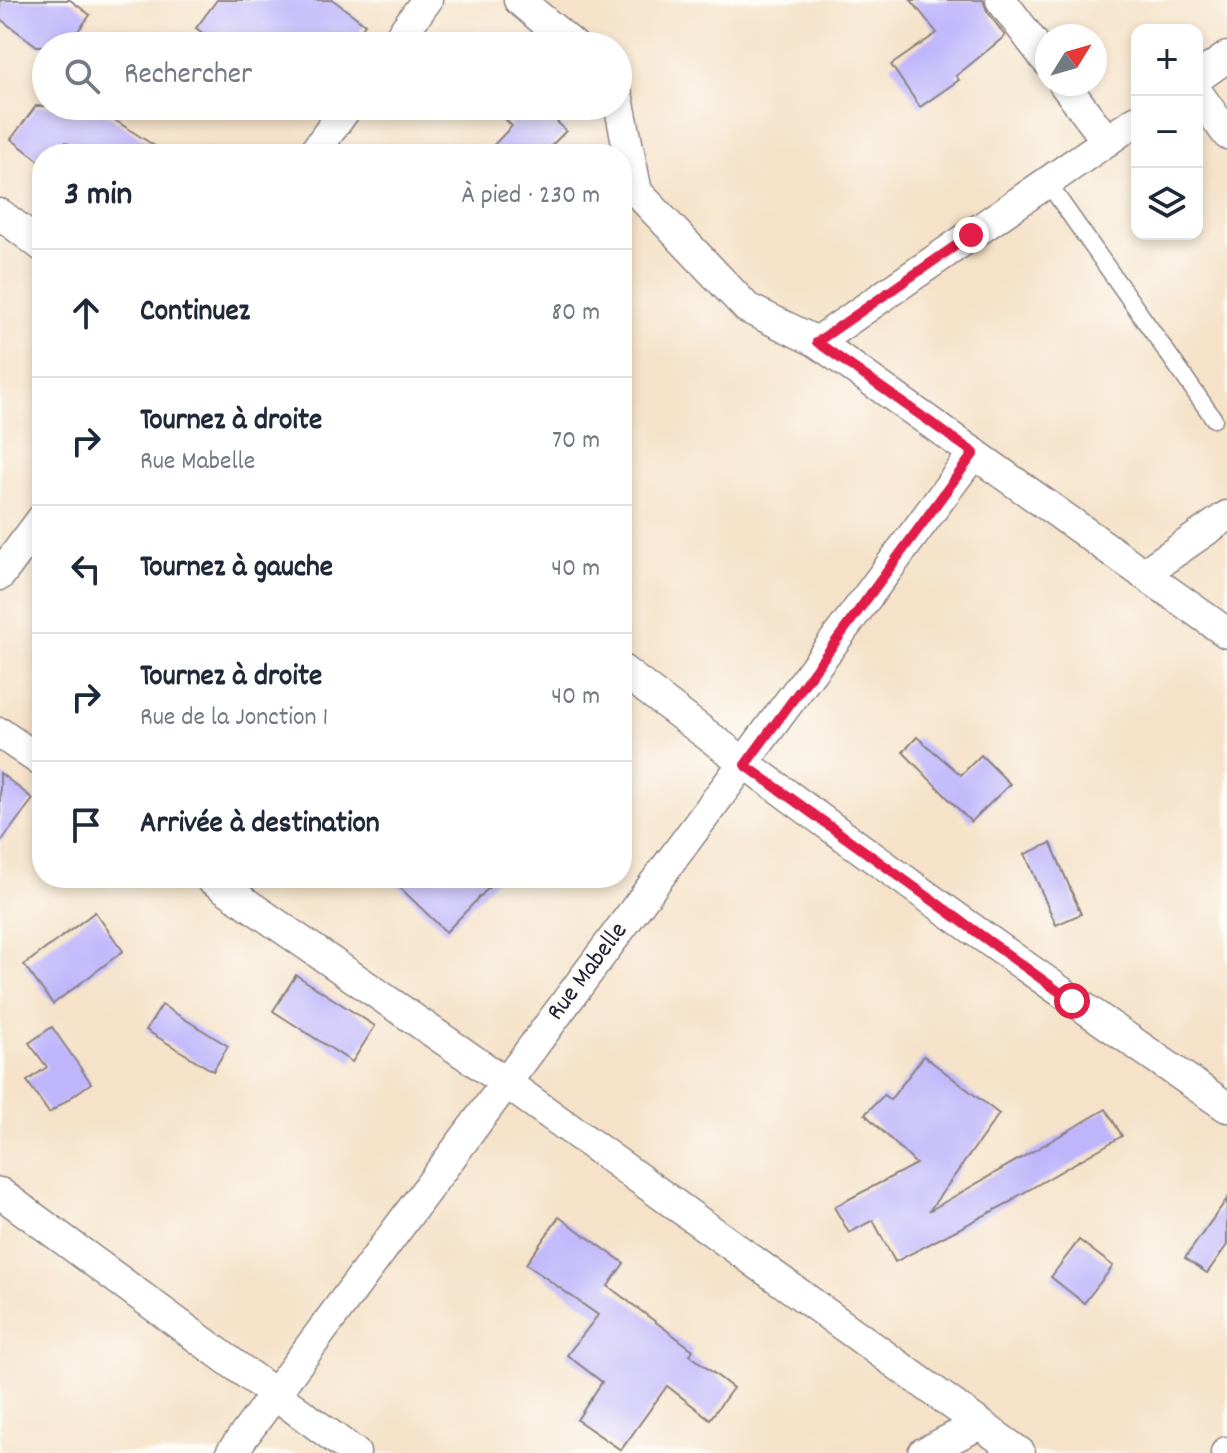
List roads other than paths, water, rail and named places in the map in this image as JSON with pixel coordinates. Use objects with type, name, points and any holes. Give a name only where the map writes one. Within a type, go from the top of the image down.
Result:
[{"type":"street","points":[[403,32],[427,0]]},
{"type":"street","points":[[519,0],[557,32]]},
{"type":"street","points":[[1001,0],[1035,45]]},
{"type":"street","points":[[1203,74],[1227,57]]},
{"type":"street","points":[[1073,96],[1107,141]]},
{"type":"street","points":[[1200,96],[1227,134]]},
{"type":"street","points":[[320,144],[338,120]]},
{"type":"street","points":[[622,120],[627,144]]},
{"type":"street","points":[[817,342],[1131,124]]},
{"type":"street","points":[[632,167],[637,192],[747,308],[817,342],[1227,633]]},
{"type":"street","points":[[0,214],[32,238]]},
{"type":"street","name":"Rue Mabelle","points":[[231,1453],[974,453]]},
{"type":"street","points":[[1143,574],[1227,516]]},
{"type":"street","points":[[0,575],[32,532]]},
{"type":"street","points":[[632,678],[745,765],[1072,1001],[1227,1107]]},
{"type":"street","points":[[0,733],[32,755]]},
{"type":"street","points":[[224,888],[505,1082],[1020,1453]]},
{"type":"street","points":[[0,1193],[355,1453]]},
{"type":"street","points":[[923,1453],[980,1424]]},
{"type":"lane","points":[[1047,182],[1214,419]]}]
